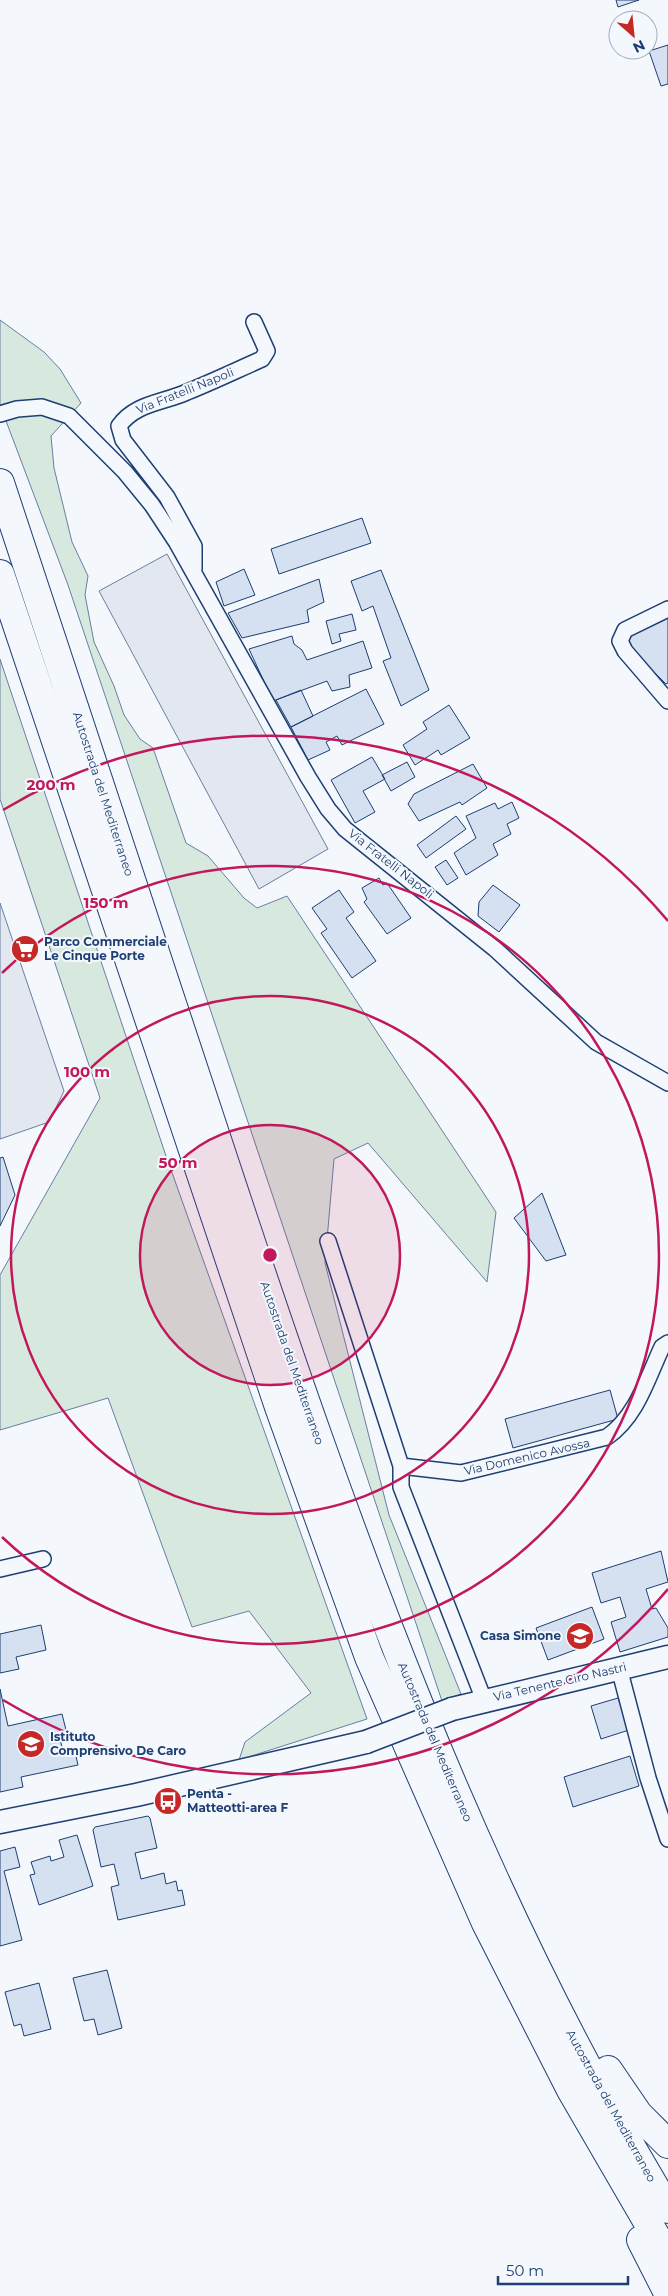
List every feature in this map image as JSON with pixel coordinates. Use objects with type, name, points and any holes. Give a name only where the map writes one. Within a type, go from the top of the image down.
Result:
[{"type":"highway","name":"Autostrada del Mediterraneo","points":[[0,483],[300,1390],[396,1653],[468,1820],[545,1986],[635,2155],[668,2209]]},
{"type":"highway","name":"Autostrada del Mediterraneo","points":[[0,574],[279,1407],[369,1657],[486,1922],[571,2090],[668,2257]]},
{"type":"highway","points":[[0,607],[51,759],[87,836]]},
{"type":"highway","points":[[396,1653],[428,1698],[481,1817],[588,2036],[624,2095],[638,2114],[668,2144]]},
{"type":"highway","points":[[571,2090],[604,2172],[668,2293]]},
{"type":"street","name":"Via Fratelli Napoli","points":[[194,573],[194,546],[167,497],[123,440],[119,426],[124,418],[140,407],[184,394],[262,359],[267,351],[254,322]]},
{"type":"street","name":"Via Fratelli Napoli","points":[[0,414],[17,409],[42,407],[69,416],[124,472],[152,505],[194,573],[308,777],[328,809],[345,828],[496,949],[596,1042],[668,1083]]},
{"type":"street","points":[[668,609],[624,630],[620,641],[625,651],[668,700]]},
{"type":"street","points":[[328,1241],[401,1466],[402,1487],[484,1700]]},
{"type":"street","name":"Via Domenico Avossa","points":[[401,1466],[461,1473],[607,1437],[621,1427],[630,1416],[662,1347],[668,1343]]},
{"type":"street","points":[[0,1569],[43,1559]]},
{"type":"street","name":"Via Tenente Ciro Nastri","points":[[0,1822],[136,1795],[366,1742],[452,1709],[668,1657]]},
{"type":"street","points":[[619,1668],[648,1778],[668,1839]]},
{"type":"shaded area","points":[[0,320],[44,352],[60,369],[81,403],[51,436],[54,468],[72,542],[88,576],[85,595],[94,642],[114,686],[124,715],[140,739],[153,748],[186,843],[208,856],[244,898],[257,908],[287,896],[496,1212],[487,1282],[368,1143],[334,1159],[325,1263],[389,1515],[461,1694],[442,1701],[68,585],[0,405]]},
{"type":"shaded area","points":[[167,554],[328,849],[259,889],[99,591]]},
{"type":"shaded area","points":[[0,659],[165,1153],[367,1719],[239,1760],[245,1742],[311,1693],[249,1611],[192,1627],[108,1398],[0,1430],[0,1275],[100,1098],[0,799]]},
{"type":"shaded area","points":[[0,903],[64,1091],[49,1122],[0,1139]]},
{"type":"building","points":[[616,0],[639,0],[618,7]]},
{"type":"building","points":[[668,45],[668,84],[661,86],[652,60],[658,60],[658,48]]},
{"type":"building","points":[[362,518],[371,543],[279,574],[271,549]]},
{"type":"building","points":[[244,569],[255,595],[224,606],[216,582]]},
{"type":"building","points":[[381,570],[429,690],[401,706],[383,661],[391,658],[373,606],[362,611],[351,581]]},
{"type":"building","points":[[319,579],[324,602],[307,610],[309,622],[242,638],[228,613]]},
{"type":"building","points":[[352,614],[356,630],[339,634],[341,641],[332,644],[326,621]]},
{"type":"building","points":[[668,615],[668,683],[666,684],[641,659],[626,639]]},
{"type":"building","points":[[292,636],[294,644],[302,650],[307,660],[363,641],[372,668],[349,675],[350,687],[332,691],[327,681],[273,701],[249,649]]},
{"type":"building","points":[[366,689],[384,724],[342,745],[337,736],[326,742],[330,750],[308,760],[291,727]]},
{"type":"building","points":[[301,690],[313,716],[291,727],[276,700]]},
{"type":"building","points":[[449,705],[470,738],[441,755],[438,750],[415,765],[403,745],[427,729],[423,722]]},
{"type":"building","points":[[372,757],[385,779],[363,791],[375,812],[355,823],[331,780]]},
{"type":"building","points":[[407,762],[415,777],[391,791],[382,775]]},
{"type":"building","points":[[473,764],[487,788],[462,805],[460,802],[419,821],[408,804],[414,794]]},
{"type":"building","points":[[512,802],[519,818],[507,824],[511,834],[493,844],[498,855],[466,875],[454,853],[476,838],[466,816],[495,803],[498,809]]},
{"type":"building","points":[[456,816],[466,829],[426,858],[417,845]]},
{"type":"building","points":[[446,860],[458,878],[447,885],[435,867]]},
{"type":"building","points":[[379,878],[383,885],[387,883],[411,918],[387,934],[364,902],[367,899],[362,888]]},
{"type":"building","points":[[493,885],[520,905],[499,932],[478,916],[479,902]]},
{"type":"building","points":[[339,890],[354,912],[346,918],[376,961],[352,978],[321,933],[327,929],[312,908]]},
{"type":"building","points":[[3,1157],[15,1195],[0,1226],[0,1158]]},
{"type":"building","points":[[542,1193],[566,1255],[546,1261],[514,1218]]},
{"type":"building","points":[[610,1390],[618,1419],[513,1448],[505,1419]]},
{"type":"building","points":[[661,1551],[668,1582],[646,1589],[652,1609],[656,1608],[668,1628],[668,1637],[620,1652],[611,1622],[626,1617],[620,1597],[601,1603],[592,1573]]},
{"type":"building","points":[[592,1607],[604,1639],[548,1660],[536,1628]]},
{"type":"building","points":[[41,1625],[46,1650],[16,1657],[19,1669],[0,1673],[0,1634]]},
{"type":"building","name":"Istituto Comprensivo De Caro","points":[[0,1689],[8,1726],[62,1714],[67,1734],[59,1735],[64,1755],[75,1752],[78,1765],[21,1777],[23,1787],[0,1792]]},
{"type":"building","points":[[618,1698],[629,1730],[601,1739],[591,1706]]},
{"type":"building","points":[[630,1756],[639,1786],[573,1807],[564,1777]]},
{"type":"building","points":[[148,1816],[157,1848],[135,1853],[141,1879],[164,1873],[166,1884],[176,1881],[178,1891],[182,1890],[185,1905],[118,1920],[111,1887],[119,1885],[114,1864],[101,1867],[93,1830],[95,1827]]},
{"type":"building","points":[[77,1835],[93,1886],[39,1905],[30,1875],[35,1874],[31,1862],[50,1856],[51,1861],[64,1857],[59,1840]]},
{"type":"building","points":[[15,1847],[20,1867],[4,1871],[22,1940],[0,1946],[0,1851]]},
{"type":"building","points":[[107,1970],[122,2028],[98,2035],[94,2019],[84,2021],[73,1978]]},
{"type":"building","points":[[39,1983],[51,2029],[24,2036],[21,2024],[14,2026],[5,1992]]},
{"type":"place","name":"Parco Commerciale Le Cinque Porte","points":[[25,949]]},
{"type":"place","name":"Casa Simone","points":[[580,1636]]},
{"type":"place","name":"Istituto Comprensivo De Caro","points":[[31,1744]]},
{"type":"place","name":"Penta - Matteotti-area F","points":[[168,1801]]}]
